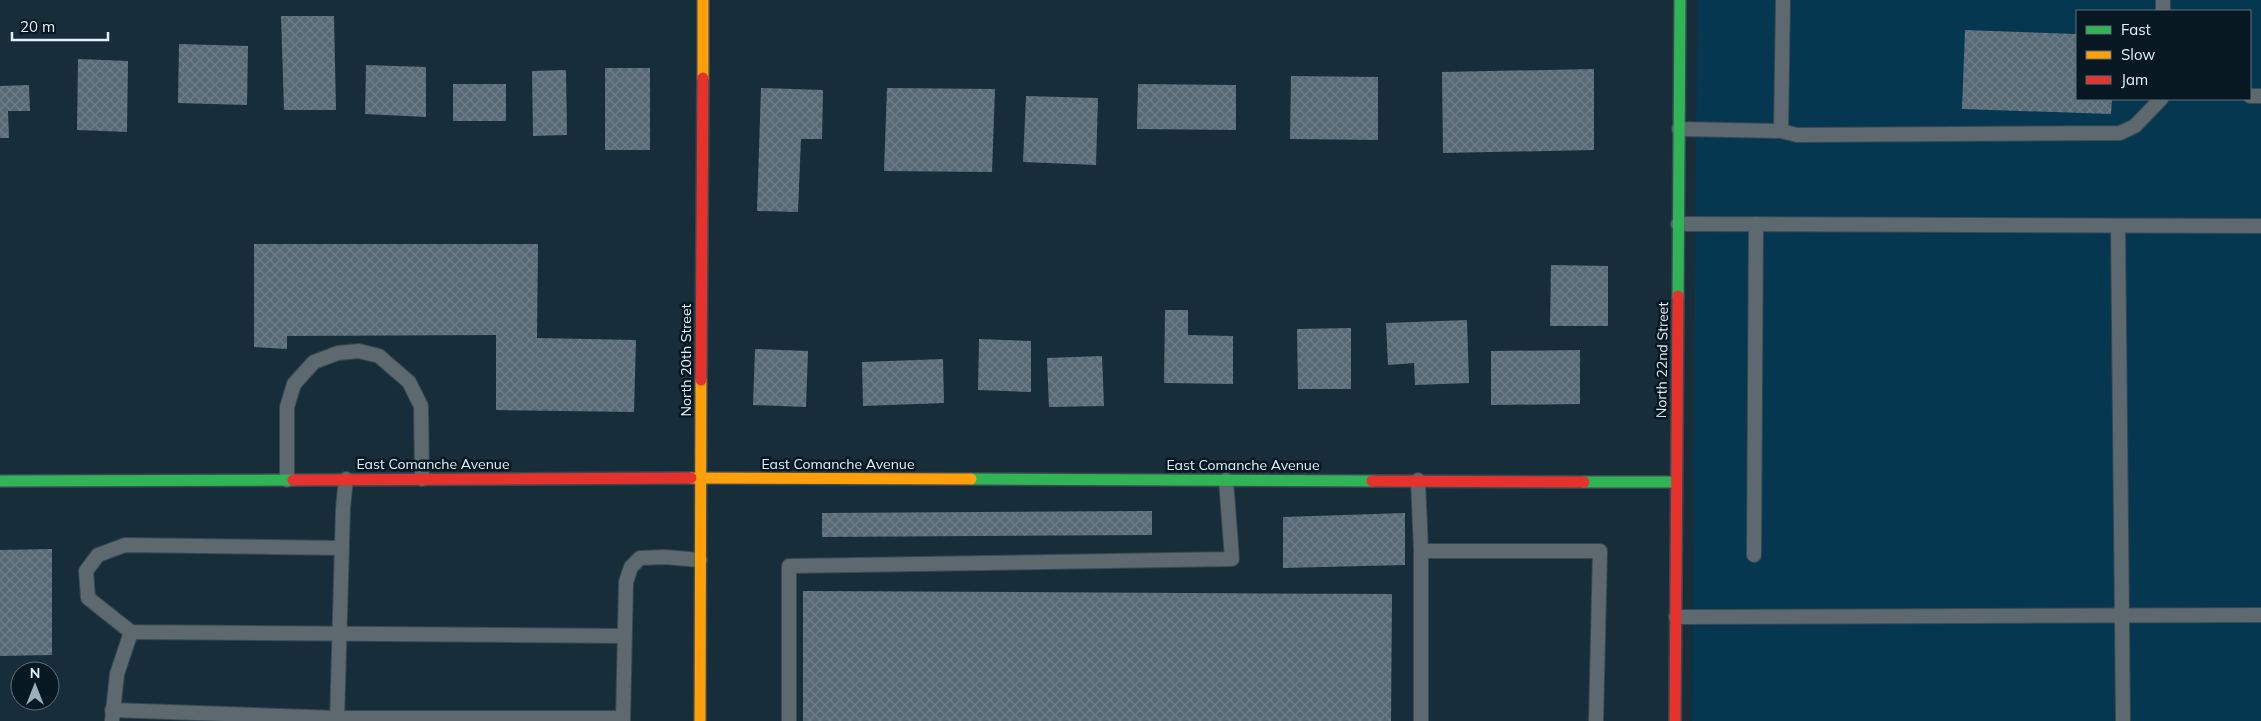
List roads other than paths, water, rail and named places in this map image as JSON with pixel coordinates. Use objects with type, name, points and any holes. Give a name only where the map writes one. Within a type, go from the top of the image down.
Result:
[{"type":"street","name":"North 20th Street","points":[[700,721],[703,0]]},
{"type":"street","name":"North 22nd Street","points":[[1675,721],[1680,0]]},
{"type":"street","name":"East Comanche Avenue","points":[[0,481],[700,478],[1676,482]]},
{"type":"lane","points":[[1781,130],[1783,0]]},
{"type":"lane","points":[[1679,130],[1781,130],[1796,135],[2120,133],[2135,126],[2160,100]]},
{"type":"lane","points":[[1678,224],[2261,226]]},
{"type":"lane","points":[[1754,555],[1756,224]]},
{"type":"lane","points":[[2118,227],[2123,721]]},
{"type":"lane","points":[[287,480],[287,408],[294,384],[314,362],[338,353],[352,351],[379,356],[409,382],[421,406],[422,479]]},
{"type":"lane","points":[[337,719],[346,479]]},
{"type":"lane","points":[[789,721],[788,566],[1232,559],[1226,480]]},
{"type":"lane","points":[[1418,480],[1421,551],[1421,721]]},
{"type":"lane","points":[[342,548],[125,545],[98,554],[86,571],[88,598],[131,632],[625,636]]},
{"type":"lane","points":[[1421,551],[1600,551],[1596,721]]},
{"type":"lane","points":[[131,632],[117,674],[112,715],[337,719],[623,719],[626,582],[631,567],[640,558],[665,557],[700,560]]},
{"type":"lane","points":[[1676,617],[2261,615]]}]
